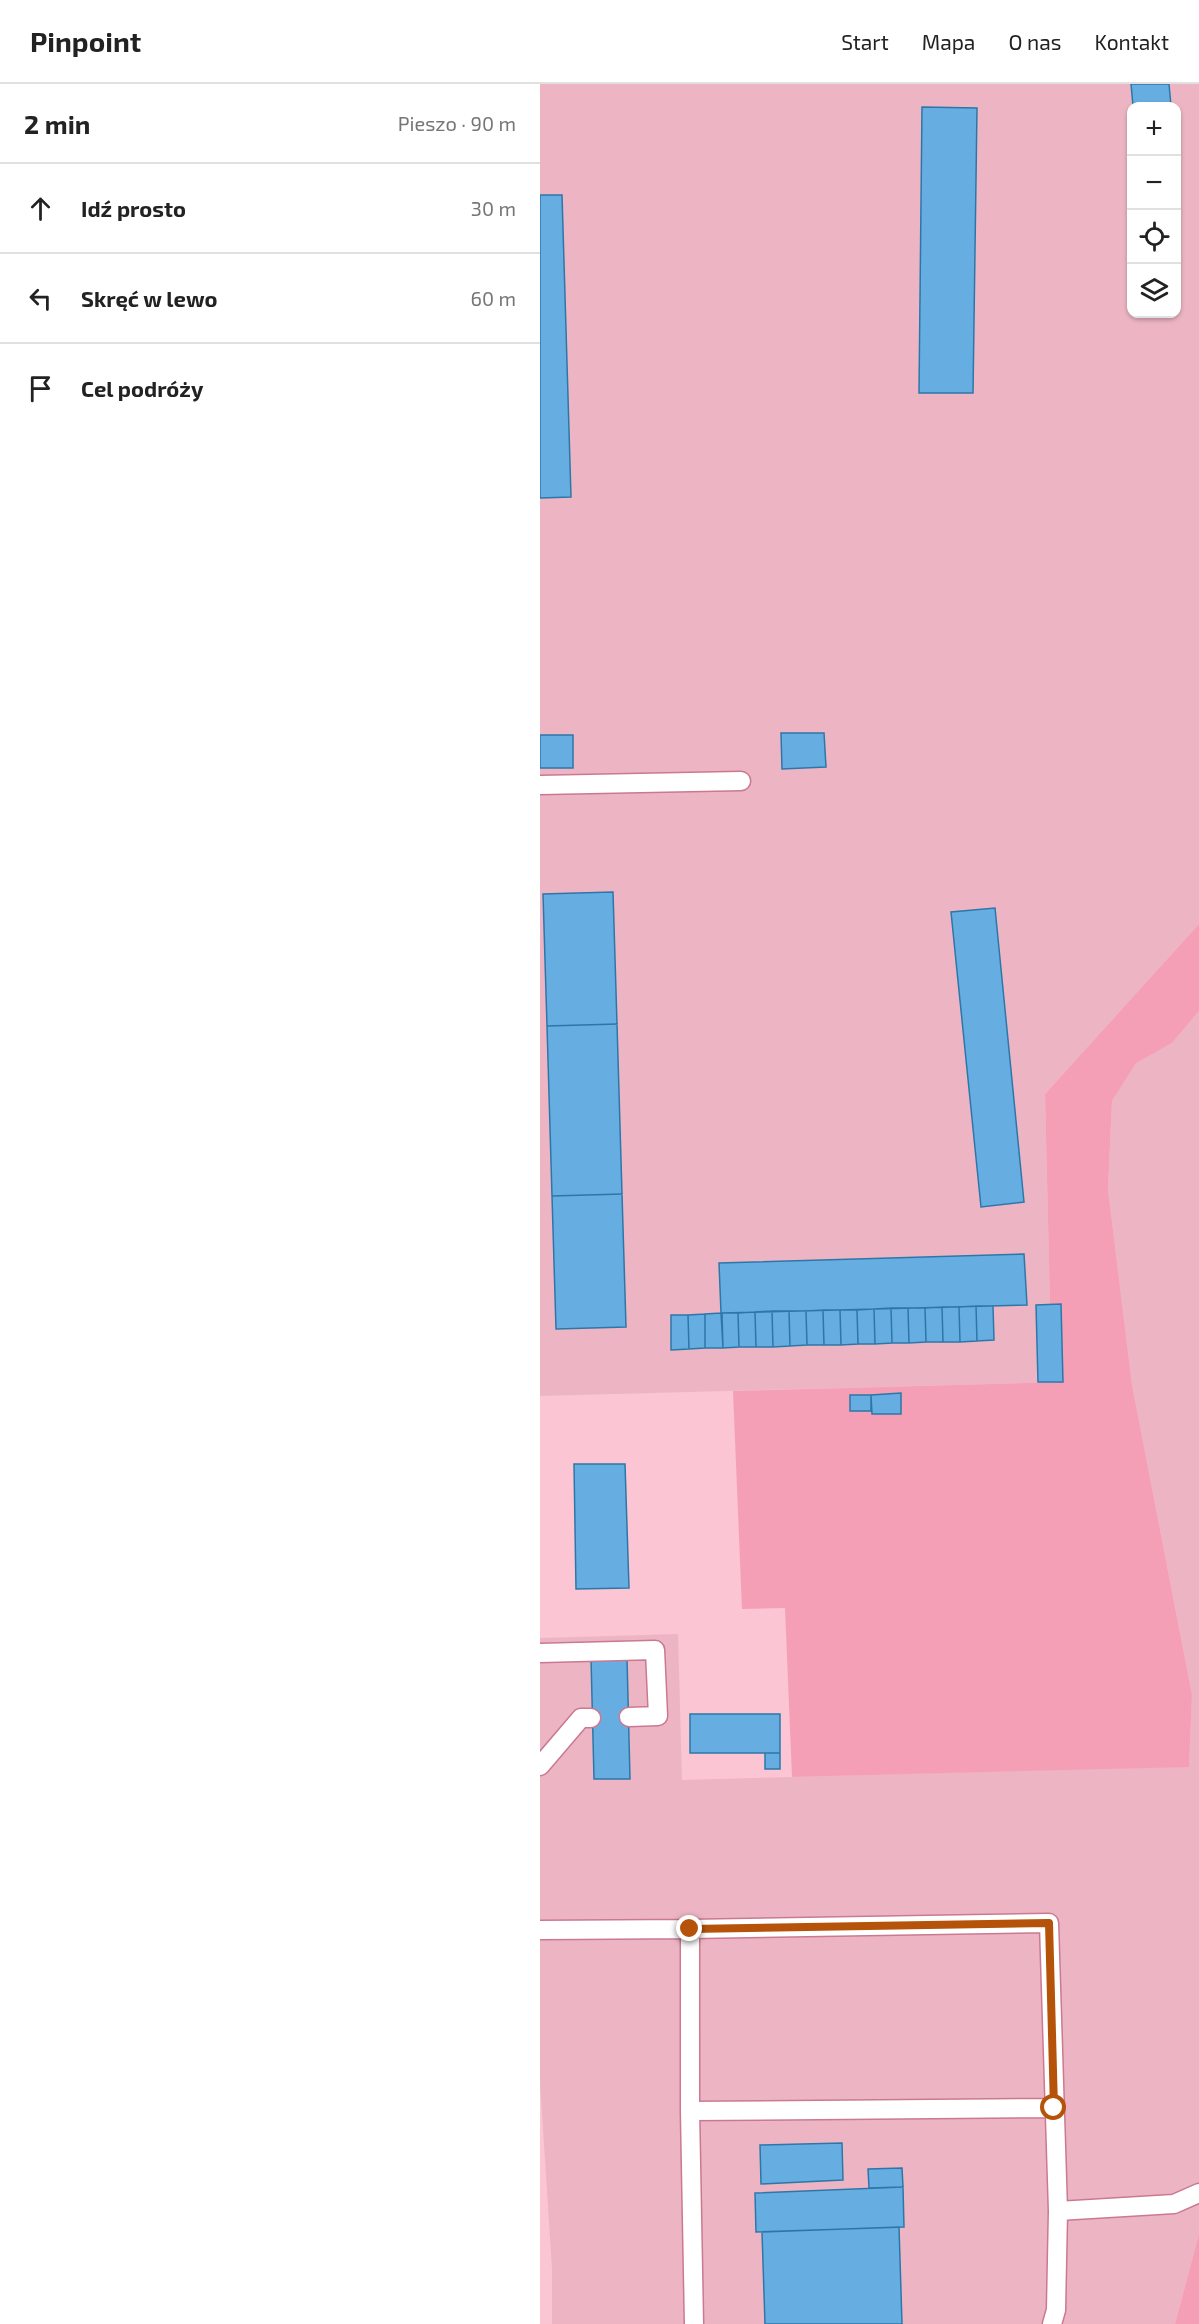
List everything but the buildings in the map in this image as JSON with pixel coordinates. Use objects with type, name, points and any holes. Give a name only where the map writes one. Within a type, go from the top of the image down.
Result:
[{"type":"lane","points":[[540,785],[741,781]]},
{"type":"lane","points":[[540,1653],[655,1650],[658,1716],[629,1717]]},
{"type":"lane","points":[[540,1766],[581,1718],[591,1718]]},
{"type":"lane","points":[[540,1930],[1049,1923],[1058,2211],[1056,2310],[1052,2324]]},
{"type":"lane","points":[[690,1929],[690,2111],[694,2324]]},
{"type":"lane","points":[[690,2111],[1054,2108]]},
{"type":"lane","points":[[1058,2211],[1174,2204],[1199,2193]]},
{"type":"shaded area","points":[[540,84],[1199,84],[1199,924],[1045,1094],[1050,1304],[1061,1304],[1063,1382],[540,1396]]},
{"type":"shaded area","points":[[1199,924],[1199,1011],[1172,1043],[1136,1063],[1112,1101],[1108,1189],[1132,1385],[1192,1695],[1189,1767],[792,1777],[785,1608],[742,1609],[733,1391],[1063,1382],[1061,1304],[1050,1304],[1045,1094]]},
{"type":"shaded area","points":[[1199,1011],[1199,2234],[1175,2324],[552,2324],[552,2269],[540,2082],[540,1638],[678,1634],[682,1780],[1189,1766],[1192,1695],[1132,1385],[1108,1189],[1112,1101],[1136,1062],[1172,1043]]},
{"type":"shaded area","points":[[1199,2234],[1199,2324],[1175,2324]]},
{"type":"route","points":[[690,1929],[1049,1923],[1054,2108]]}]
